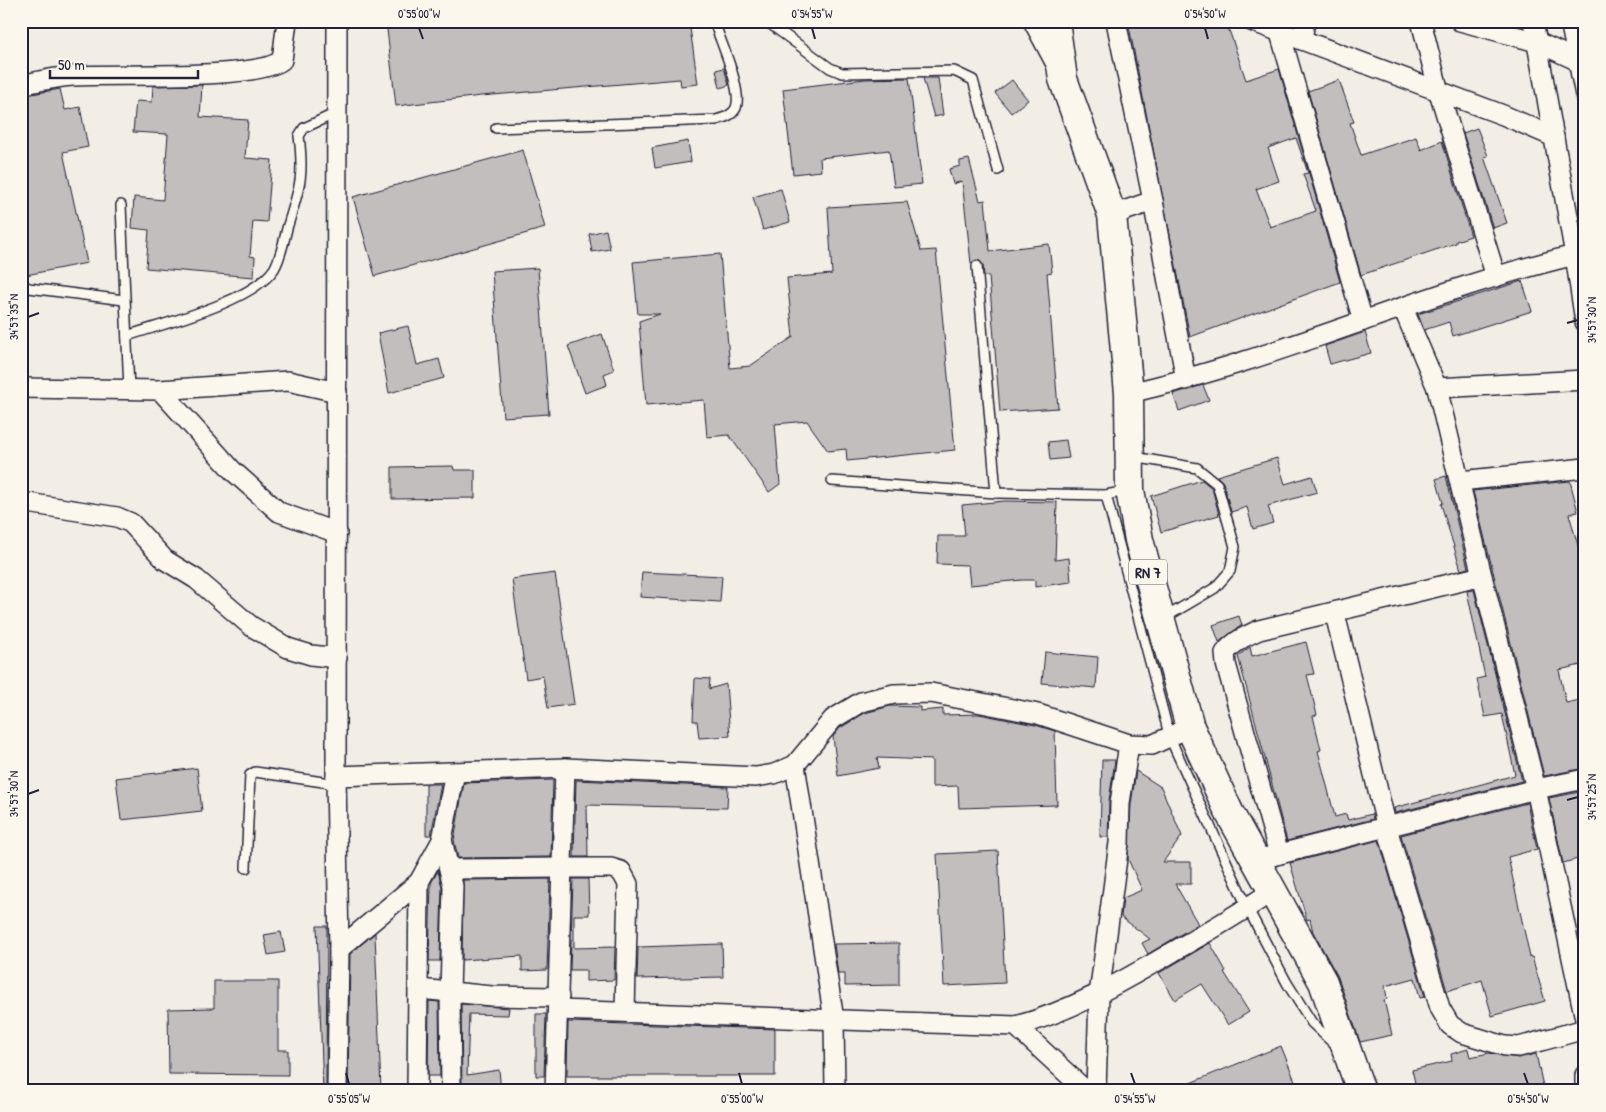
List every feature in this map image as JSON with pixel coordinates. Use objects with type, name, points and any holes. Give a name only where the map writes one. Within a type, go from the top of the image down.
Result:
[{"type":"main road","name":"RN 7","points":[[1055,21],[1063,79],[1112,216],[1129,392],[1128,456],[1118,493],[1139,540],[1161,620],[1180,733],[1230,814],[1268,857],[1272,891],[1323,982],[1361,1091]]},
{"type":"street","points":[[21,86],[74,76],[226,72],[266,68],[282,60],[287,21]]},
{"type":"street","points":[[336,1091],[340,949],[336,780],[337,21]]},
{"type":"street","points":[[1033,21],[1063,79]]},
{"type":"street","points":[[1116,21],[1153,201],[1186,380]]},
{"type":"street","points":[[1251,21],[1280,33],[1303,30],[1439,92],[1504,115],[1554,137]]},
{"type":"street","points":[[1421,21],[1439,92],[1496,277]]},
{"type":"street","points":[[1460,21],[1537,42],[1581,63]]},
{"type":"street","points":[[1532,21],[1575,255],[1585,322]]},
{"type":"street","points":[[1570,21],[1581,63],[1585,95]]},
{"type":"street","points":[[1280,33],[1363,322]]},
{"type":"street","points":[[1112,216],[1153,201]]},
{"type":"street","points":[[1129,392],[1186,380],[1496,277],[1575,255]]},
{"type":"street","points":[[1403,308],[1437,388],[1536,789],[1585,1019]]},
{"type":"street","points":[[1437,388],[1585,380]]},
{"type":"street","points":[[21,388],[160,390],[288,381],[337,392]]},
{"type":"street","points":[[160,390],[233,471],[279,512],[337,532]]},
{"type":"street","points":[[1460,481],[1585,468]]},
{"type":"street","points":[[21,502],[117,517],[131,524],[165,560],[196,579],[251,626],[288,648],[337,658]]},
{"type":"street","points":[[1482,576],[1335,614],[1258,630],[1244,636],[1225,653],[1268,857],[1536,789],[1585,779]]},
{"type":"street","points":[[1335,614],[1387,828],[1440,1008],[1450,1025],[1462,1034],[1504,1046],[1519,1047],[1585,1029]]},
{"type":"street","points":[[336,780],[455,772],[565,768],[756,777],[774,774],[795,765],[833,719],[861,702],[894,694],[931,693],[1038,714],[1129,744],[1152,745],[1180,733]]},
{"type":"street","points":[[1096,1091],[1099,995],[1119,843],[1120,803],[1129,744]]},
{"type":"street","points":[[795,765],[834,1020],[835,1091]]},
{"type":"street","points":[[555,1091],[565,768]]},
{"type":"street","points":[[340,949],[419,882],[442,840],[455,772]]},
{"type":"street","points":[[442,840],[451,869],[453,886],[450,992],[451,1091]]},
{"type":"street","points":[[451,869],[611,868],[621,871],[625,875],[628,884],[625,1012]]},
{"type":"street","points":[[418,1091],[419,882]]},
{"type":"street","points":[[419,990],[625,1012],[1016,1026],[1045,1019],[1099,995],[1248,909],[1272,891]]},
{"type":"street","points":[[1016,1026],[1086,1091]]},
{"type":"street","points":[[1585,1075],[1585,1091]]},
{"type":"lane","points":[[496,128],[716,120],[727,117],[735,110],[738,95],[714,21]]},
{"type":"lane","points":[[766,21],[830,68],[842,73],[954,71],[973,80],[998,170]]},
{"type":"lane","points":[[127,336],[239,297],[262,283],[275,268],[301,182],[302,165],[298,136],[304,128],[337,113]]},
{"type":"lane","points":[[121,205],[129,390]]},
{"type":"lane","points":[[977,266],[996,493]]},
{"type":"lane","points":[[21,284],[29,288],[124,300]]},
{"type":"lane","points":[[1128,456],[1197,468],[1217,484],[1235,547],[1230,571],[1215,588],[1161,620]]},
{"type":"lane","points":[[832,481],[996,493],[1118,493],[1180,733],[1248,909],[1287,983],[1312,1023],[1352,1061]]},
{"type":"lane","points":[[246,868],[250,775],[255,772],[336,780]]},
{"type":"building","points":[[386,21],[689,21],[698,84],[681,86],[680,79],[481,96],[396,106]]},
{"type":"building","points":[[1128,21],[1171,21],[1172,26],[1185,21],[1226,21],[1246,80],[1279,69],[1340,282],[1190,337]],"holes":[[[1296,138],[1308,173],[1303,174],[1316,211],[1270,227],[1256,189],[1279,181],[1268,148]]]},
{"type":"building","points":[[724,68],[729,85],[720,88],[716,70]]},
{"type":"building","points":[[909,78],[922,184],[894,187],[889,150],[820,158],[821,171],[793,174],[783,89],[865,79]]},
{"type":"building","points":[[923,78],[938,78],[943,115],[934,117]]},
{"type":"building","points":[[1012,80],[1028,100],[1011,113],[995,93]]},
{"type":"building","points":[[1339,80],[1354,122],[1350,123],[1361,155],[1416,137],[1421,150],[1442,141],[1471,236],[1456,241],[1456,243],[1361,275],[1308,91]]},
{"type":"building","points":[[202,85],[200,117],[248,120],[245,158],[272,160],[267,222],[253,221],[250,256],[255,257],[254,277],[146,268],[149,230],[132,228],[134,197],[163,200],[168,134],[133,132],[136,101],[152,102],[153,86]]},
{"type":"building","points":[[60,89],[65,110],[80,107],[88,147],[63,152],[87,263],[21,276],[21,96]]},
{"type":"building","points":[[1477,128],[1488,156],[1484,157],[1507,223],[1493,228],[1463,133]]},
{"type":"building","points":[[688,141],[691,162],[655,168],[652,148]]},
{"type":"building","points":[[523,150],[545,228],[375,276],[353,197]]},
{"type":"building","points":[[969,159],[980,201],[985,200],[990,251],[1049,244],[1052,272],[1047,273],[1058,408],[1000,412],[989,276],[984,276],[983,265],[980,261],[976,260],[971,263],[962,181],[953,184],[949,169],[960,166],[960,161]]},
{"type":"building","points":[[781,189],[790,222],[763,230],[753,197]]},
{"type":"building","points":[[907,202],[921,251],[936,250],[955,450],[847,461],[846,449],[828,451],[807,421],[775,424],[780,484],[769,492],[729,435],[707,437],[704,400],[646,405],[639,321],[660,314],[638,314],[633,262],[720,254],[730,368],[750,366],[793,337],[787,278],[832,274],[828,207]]},
{"type":"building","points":[[606,230],[610,249],[592,252],[589,234]]},
{"type":"building","points":[[538,268],[549,414],[503,417],[492,271]]},
{"type":"building","points":[[1522,281],[1532,311],[1453,336],[1449,322],[1424,330],[1418,314]]},
{"type":"building","points":[[408,326],[417,365],[439,359],[444,378],[389,393],[378,333]]},
{"type":"building","points":[[1365,332],[1371,353],[1330,364],[1325,346]]},
{"type":"building","points":[[602,334],[614,370],[604,374],[607,385],[585,393],[568,346]]},
{"type":"building","points":[[1203,385],[1209,400],[1179,411],[1173,394]]},
{"type":"building","points":[[1066,440],[1069,458],[1050,460],[1048,442]]},
{"type":"building","points":[[1277,458],[1285,484],[1312,476],[1317,492],[1268,506],[1273,523],[1253,529],[1247,507],[1231,512],[1223,482],[1217,476]]},
{"type":"building","points":[[453,466],[454,470],[475,470],[475,498],[392,499],[392,467]]},
{"type":"building","points":[[1446,476],[1468,568],[1461,570],[1441,504],[1443,503],[1436,479]]},
{"type":"building","points":[[1202,480],[1212,488],[1219,515],[1161,532],[1151,496]]},
{"type":"building","points":[[1570,481],[1578,512],[1569,514],[1585,570],[1585,664],[1559,670],[1566,703],[1585,699],[1585,768],[1544,776],[1473,491]]},
{"type":"building","points":[[1005,501],[1057,502],[1055,560],[1069,558],[1071,582],[1035,587],[1035,580],[970,585],[968,565],[937,564],[938,536],[965,536],[962,505]]},
{"type":"building","points":[[642,572],[722,576],[720,602],[640,597]]},
{"type":"building","points":[[555,573],[574,704],[548,708],[543,676],[526,679],[512,579]]},
{"type":"building","points":[[1474,590],[1522,781],[1395,813],[1394,808],[1515,775],[1502,714],[1485,717],[1477,679],[1485,677],[1467,591]]},
{"type":"building","points":[[1239,616],[1242,625],[1219,642],[1213,625]]},
{"type":"building","points":[[1306,642],[1314,674],[1307,675],[1317,715],[1313,716],[1321,750],[1318,751],[1335,817],[1346,814],[1348,820],[1372,814],[1373,819],[1287,841],[1238,656],[1250,647],[1252,656]]},
{"type":"building","points":[[1045,652],[1098,657],[1096,688],[1042,683]]},
{"type":"building","points":[[695,678],[710,679],[709,689],[726,684],[730,736],[699,738],[697,721],[693,721]]},
{"type":"building","points":[[890,706],[920,707],[920,711],[943,709],[943,715],[979,714],[1055,731],[1057,805],[959,808],[958,786],[932,787],[932,760],[877,758],[879,768],[838,776],[833,737],[840,728],[865,713]]},
{"type":"building","points":[[1102,760],[1115,760],[1109,801],[1108,837],[1100,837]]},
{"type":"building","points":[[197,768],[202,811],[121,820],[116,778]]},
{"type":"building","points":[[1136,771],[1161,787],[1182,836],[1163,862],[1191,862],[1191,884],[1175,884],[1198,924],[1148,954],[1142,943],[1150,939],[1121,917],[1123,898],[1142,890],[1128,859],[1131,804]]},
{"type":"building","points":[[553,780],[551,857],[458,858],[454,840],[464,783]]},
{"type":"building","points":[[576,780],[728,787],[727,808],[587,805],[588,857],[574,857]]},
{"type":"building","points":[[426,784],[441,784],[431,835],[426,835]]},
{"type":"building","points":[[1585,791],[1585,857],[1563,863],[1549,798]]},
{"type":"building","points":[[1527,803],[1537,849],[1508,857],[1530,957],[1532,957],[1545,1001],[1492,1016],[1482,980],[1447,991],[1401,835]]},
{"type":"building","points":[[1379,840],[1425,997],[1420,998],[1415,978],[1385,986],[1387,999],[1384,1000],[1392,1035],[1360,1042],[1338,977],[1313,932],[1310,919],[1307,920],[1290,863]]},
{"type":"building","points":[[998,851],[1005,983],[944,986],[937,854]]},
{"type":"building","points":[[438,871],[442,887],[440,961],[429,961],[431,883]]},
{"type":"building","points":[[550,879],[547,970],[522,971],[522,956],[462,960],[463,880]]},
{"type":"building","points":[[573,879],[588,879],[589,915],[574,915],[574,948],[615,947],[614,980],[586,981],[586,970],[570,970]]},
{"type":"building","points":[[317,926],[327,926],[326,1091],[323,1091]]},
{"type":"building","points":[[281,932],[285,952],[268,955],[264,935]]},
{"type":"building","points":[[375,933],[381,1091],[348,1091],[350,954]]},
{"type":"building","points":[[899,943],[899,985],[845,986],[845,974],[838,974],[834,944]]},
{"type":"building","points":[[1210,943],[1226,971],[1224,972],[1249,1012],[1228,1025],[1202,984],[1175,1000],[1159,973]]},
{"type":"building","points":[[722,944],[723,977],[637,979],[638,947]]},
{"type":"building","points":[[214,981],[278,981],[278,1050],[288,1050],[288,1075],[169,1074],[168,1009],[214,1008]]},
{"type":"building","points":[[429,1001],[439,1002],[440,1076],[428,1076]]},
{"type":"building","points":[[461,1004],[509,1008],[508,1015],[469,1014],[467,1075],[499,1070],[501,1091],[462,1091]]},
{"type":"building","points":[[536,1014],[546,1014],[544,1076],[536,1076]]},
{"type":"building","points":[[568,1022],[775,1029],[775,1076],[567,1076]]},
{"type":"building","points":[[1281,1046],[1299,1091],[1173,1091],[1173,1090]]},
{"type":"building","points":[[1468,1049],[1470,1057],[1489,1053],[1518,1058],[1536,1054],[1544,1091],[1417,1091],[1412,1070],[1452,1061],[1451,1054]]}]
